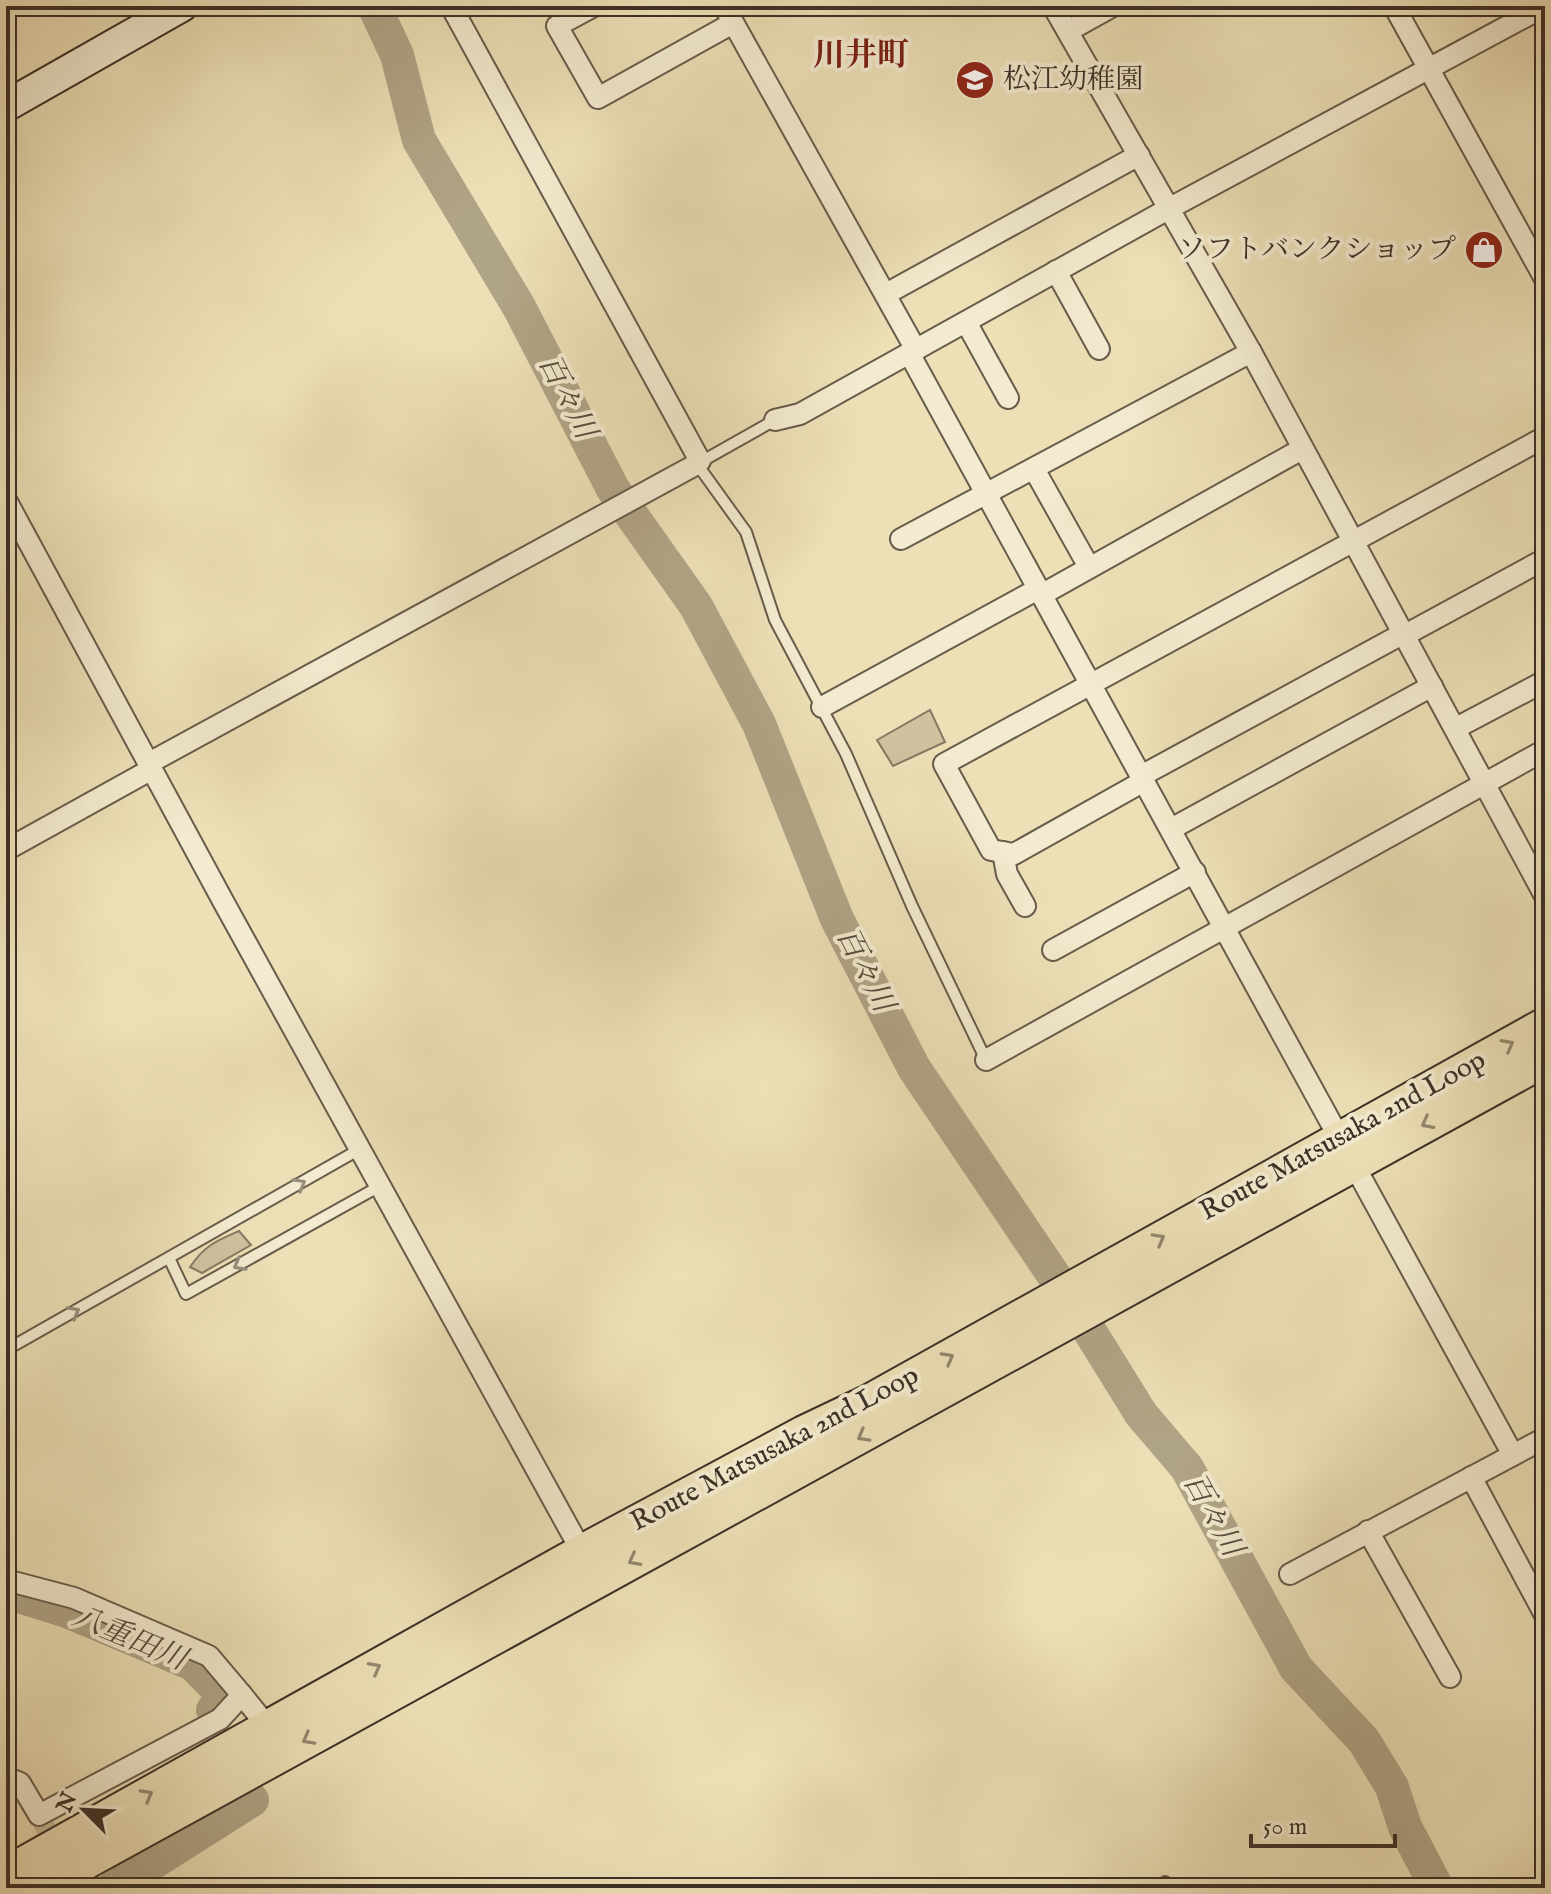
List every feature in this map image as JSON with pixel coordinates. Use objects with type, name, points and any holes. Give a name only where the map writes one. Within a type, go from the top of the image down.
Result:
[{"type":"main road","name":"Route Matsusaka 2nd Loop","points":[[38,1888],[1348,1150],[1545,1025]]},
{"type":"main road","name":"Route Matsusaka 2nd Loop","points":[[1348,1150],[1545,1059]]},
{"type":"main road","name":"Route Matsusaka 2nd Loop","points":[[6,1874],[582,1552],[804,1433],[1045,1318]]},
{"type":"street","points":[[6,106],[182,6]]},
{"type":"street","points":[[6,850],[150,766],[698,462],[451,6]]},
{"type":"street","points":[[594,6],[557,26],[598,98],[728,15],[913,352],[986,495],[1226,927],[1513,1455]]},
{"type":"street","points":[[1053,6],[1251,352],[1545,896]]},
{"type":"street","points":[[1068,31],[1113,6]]},
{"type":"street","points":[[1394,6],[1545,279]]},
{"type":"street","points":[[775,420],[800,414],[1170,208],[1545,6]]},
{"type":"street","points":[[895,289],[1139,155]]},
{"type":"street","points":[[1056,271],[1099,349]]},
{"type":"street","points":[[966,322],[1008,398]]},
{"type":"street","points":[[901,539],[969,499],[986,495],[1251,352]]},
{"type":"street","points":[[1545,437],[944,764],[991,850],[1014,854],[1143,779],[1545,559]]},
{"type":"street","points":[[822,707],[1089,567],[1302,449]]},
{"type":"street","points":[[1034,469],[1089,567]]},
{"type":"street","points":[[6,500],[582,1552]]},
{"type":"street","points":[[1456,728],[1545,681]]},
{"type":"street","points":[[1171,829],[1432,686]]},
{"type":"street","points":[[986,1060],[1545,750]]},
{"type":"street","points":[[1003,852],[1007,874],[1025,906]]},
{"type":"street","points":[[1053,950],[1195,872]]},
{"type":"street","points":[[1290,1574],[1545,1438]]},
{"type":"street","points":[[1471,1477],[1545,1615]]},
{"type":"street","points":[[1368,1531],[1450,1677]]},
{"type":"street","points":[[6,1580],[74,1598],[209,1656],[268,1727]]},
{"type":"street","points":[[6,1777],[20,1783],[39,1815],[220,1719],[242,1695]]},
{"type":"lane","points":[[775,420],[698,462],[746,532],[775,620],[822,707],[986,1060]]},
{"type":"lane","points":[[6,1350],[360,1149]]},
{"type":"lane","points":[[169,1258],[186,1294],[380,1186]]},
{"type":"shaded area","points":[[930,710],[945,742],[893,766],[877,740]]},
{"type":"shaded area","points":[[239,1231],[251,1245],[202,1273],[190,1267],[212,1244]]},
{"type":"waterway","name":"百々川","points":[[374,6],[397,55],[419,140],[519,307],[613,489],[696,606],[759,724],[837,919],[914,1068],[1071,1301],[1141,1414],[1187,1468],[1296,1668],[1364,1741],[1392,1787],[1405,1827],[1437,1888]]},
{"type":"waterway","name":"八重田川","points":[[6,1592],[67,1611],[193,1664],[224,1696],[213,1710]]},
{"type":"waterway","name":"八重田川","points":[[113,1888],[252,1800]]},
{"type":"tunnel","points":[[39,1815],[76,1888]]},
{"type":"place","name":"松江幼稚園","points":[[975,80]]},
{"type":"place","name":"ソフトバンクショップ","points":[[1484,250]]},
{"type":"district","name":"川井町","points":[[861,56]]}]
